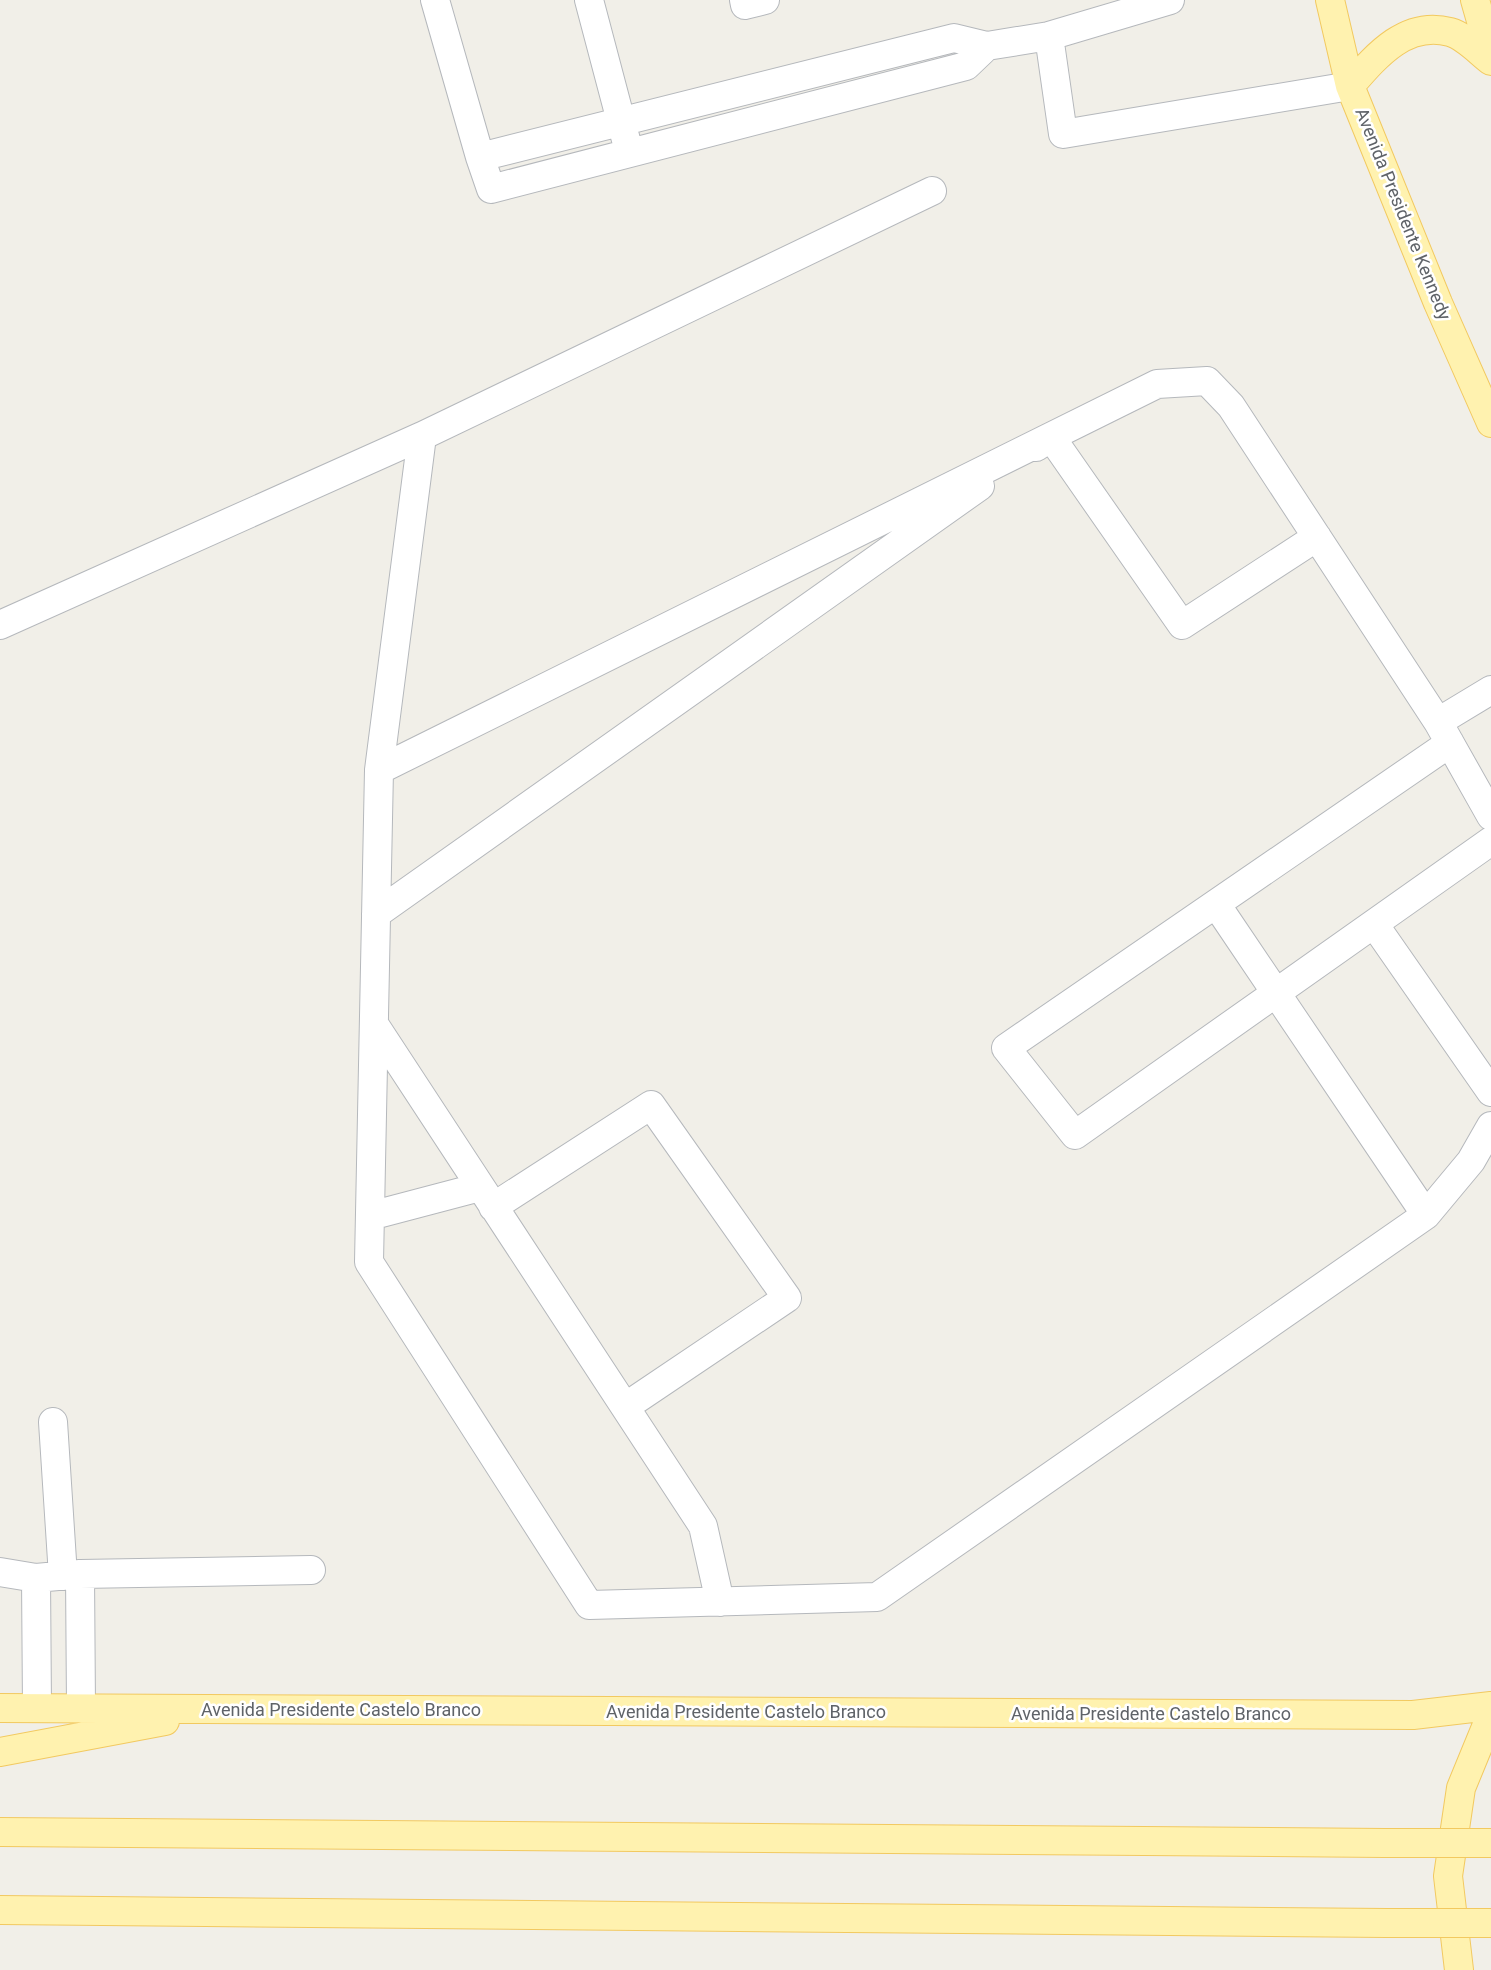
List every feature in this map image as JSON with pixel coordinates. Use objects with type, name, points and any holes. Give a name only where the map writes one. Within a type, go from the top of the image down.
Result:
[{"type":"main road","name":"Avenida Presidente Kennedy","points":[[1330,0],[1350,86],[1438,303],[1491,423]]},
{"type":"main road","points":[[1475,0],[1491,56]]},
{"type":"main road","points":[[1350,86],[1383,49],[1394,41],[1424,30],[1451,32],[1491,62]]},
{"type":"main road","name":"Avenida Presidente Castelo Branco","points":[[0,1708],[1413,1715],[1491,1706]]},
{"type":"main road","points":[[0,1752],[227,1709]]},
{"type":"main road","points":[[1459,1970],[1448,1876],[1461,1788],[1491,1715]]},
{"type":"main road","points":[[0,1832],[1491,1843]]},
{"type":"main road","points":[[0,1910],[1491,1924]]},
{"type":"lane","points":[[435,0],[480,158],[491,189],[966,66],[987,46]]},
{"type":"lane","points":[[588,0],[622,121],[628,153]]},
{"type":"lane","points":[[744,0],[745,5],[765,0]]},
{"type":"lane","points":[[480,158],[954,38],[987,46],[1049,36],[1170,0]]},
{"type":"lane","points":[[1049,36],[1063,134],[1350,86]]},
{"type":"lane","points":[[0,625],[422,436],[932,192]]},
{"type":"lane","points":[[379,770],[1157,384],[1207,381],[1231,406],[1317,537],[1444,733],[1491,816]]},
{"type":"lane","points":[[422,436],[379,770],[369,1262],[589,1605],[877,1597],[1426,1214],[1471,1162],[1491,1126]]},
{"type":"lane","points":[[1051,436],[1182,625],[1317,537]]},
{"type":"lane","points":[[376,914],[1051,436]]},
{"type":"lane","points":[[1491,690],[1444,733],[1216,904],[1006,1048],[1075,1135],[1491,841]]},
{"type":"lane","points":[[1216,904],[1426,1214]]},
{"type":"lane","points":[[1374,924],[1491,1092]]},
{"type":"lane","points":[[374,1024],[703,1526],[720,1602]]},
{"type":"lane","points":[[370,1216],[487,1197],[650,1105],[787,1298],[625,1406]]},
{"type":"lane","points":[[53,1422],[72,1575],[81,1708]]},
{"type":"lane","points":[[0,1572],[36,1578],[72,1575],[311,1570]]},
{"type":"lane","points":[[36,1578],[37,1708]]}]
